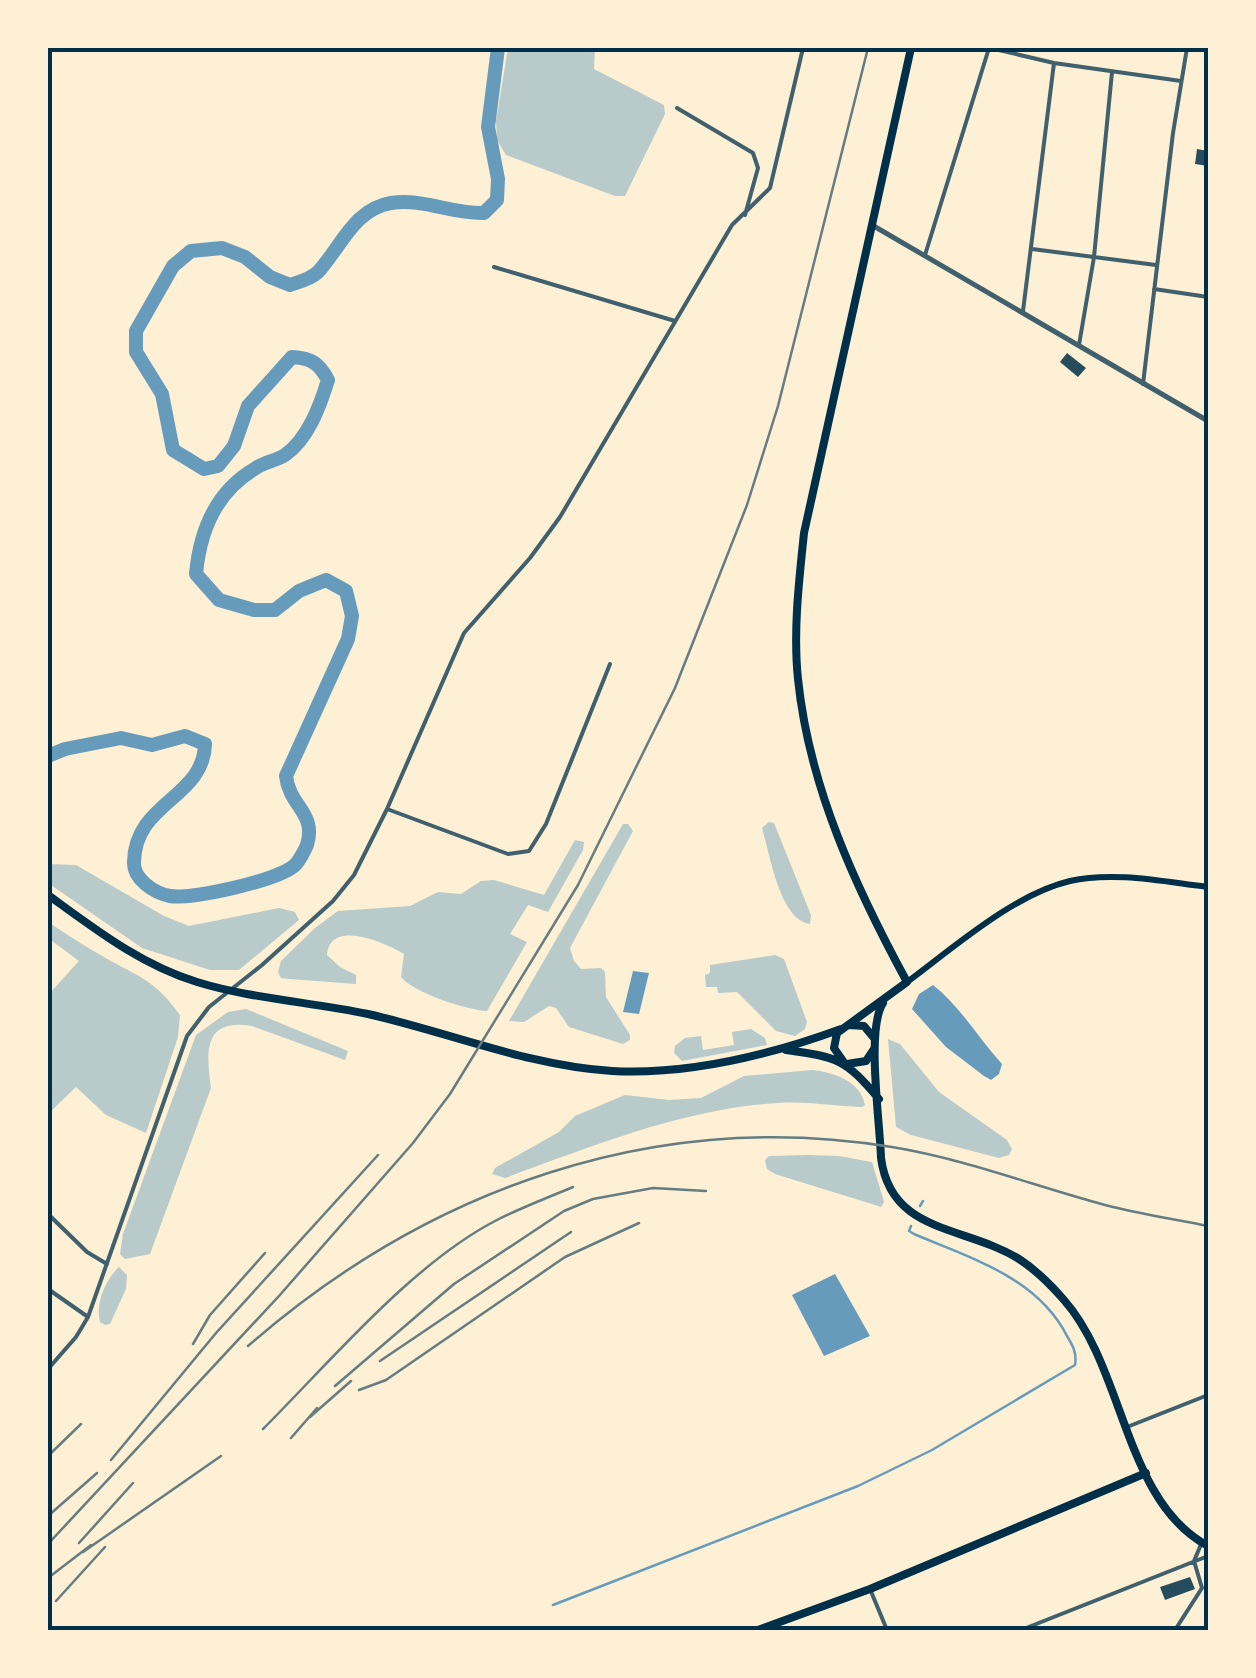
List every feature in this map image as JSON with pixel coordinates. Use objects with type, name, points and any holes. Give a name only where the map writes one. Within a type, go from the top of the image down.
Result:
[{"type":"main road","points":[[907,982],[855,878],[831,819],[814,764],[798,678],[796,632],[804,533],[912,48]]},
{"type":"main road","points":[[879,1099],[834,1048],[835,1038],[843,1028],[984,926],[1068,882],[1106,878],[1208,887]]},
{"type":"main road","points":[[48,895],[132,953],[196,982],[367,1014],[611,1071],[663,1070],[784,1050],[860,1024],[874,1038]]},
{"type":"main road","points":[[885,1000],[876,1016],[874,1049],[883,1176],[898,1204],[920,1218],[1019,1259],[1041,1276],[1080,1320],[1100,1354],[1146,1473],[1168,1512],[1205,1544]]},
{"type":"main road","points":[[784,1050],[822,1054],[845,1062],[866,1061],[874,1049]]},
{"type":"main road","points":[[758,1630],[870,1588],[1146,1473]]},
{"type":"street","points":[[48,1369],[76,1337],[88,1316],[187,1036],[209,1007],[333,901],[354,875],[464,633],[530,558],[560,516],[732,225],[770,188],[804,48]]},
{"type":"street","points":[[925,255],[990,48],[1054,63],[1181,80]]},
{"type":"street","points":[[1143,384],[1186,48]]},
{"type":"street","points":[[1022,315],[1054,63]]},
{"type":"street","points":[[1079,347],[1094,257],[1112,72]]},
{"type":"street","points":[[677,108],[753,152],[758,168],[745,215]]},
{"type":"street","points":[[872,225],[1208,421]]},
{"type":"street","points":[[1032,249],[1157,266]]},
{"type":"street","points":[[494,267],[674,321]]},
{"type":"street","points":[[1154,289],[1208,297]]},
{"type":"street","points":[[386,810],[508,854],[528,850],[546,824],[610,664]]},
{"type":"street","points":[[48,1214],[88,1252],[107,1264]]},
{"type":"street","points":[[48,1289],[88,1316]]},
{"type":"street","points":[[1127,1427],[1208,1395]]},
{"type":"street","points":[[1194,1560],[1205,1544]]},
{"type":"street","points":[[1021,1630],[1208,1556]]},
{"type":"street","points":[[1174,1630],[1202,1588],[1194,1560]]},
{"type":"street","points":[[870,1588],[887,1630]]},
{"type":"shaded area","points":[[508,48],[595,48],[594,69],[664,105],[665,114],[625,196],[615,196],[506,155],[497,140],[496,121]]},
{"type":"shaded area","points":[[774,823],[811,915],[810,924],[791,911],[778,885],[762,828]]},
{"type":"shaded area","points":[[623,824],[633,831],[570,948],[581,969],[601,968],[605,972],[606,997],[630,1040],[623,1044],[569,1027],[556,1008],[549,1006],[524,1022],[509,1021]]},
{"type":"shaded area","points":[[575,840],[584,842],[583,850],[548,912],[528,905],[510,934],[527,942],[487,1011],[454,1004],[417,989],[401,977],[404,954],[360,936],[338,938],[330,944],[327,955],[356,975],[356,984],[281,978],[278,972],[281,961],[338,911],[410,906],[438,892],[461,894],[481,881],[494,880],[544,895]]},
{"type":"shaded area","points":[[48,864],[76,865],[164,916],[189,926],[279,908],[295,912],[299,920],[239,970],[210,970],[142,948],[48,883]]},
{"type":"shaded area","points":[[48,922],[149,982],[180,1015],[178,1037],[146,1133],[106,1115],[76,1087],[48,1114],[48,995],[79,961],[48,938]]},
{"type":"shaded area","points":[[775,955],[784,959],[807,1022],[805,1029],[795,1036],[776,1031],[737,992],[718,993],[717,987],[706,987],[705,975],[710,973],[710,965]]},
{"type":"shaded area","points":[[246,1009],[348,1051],[345,1060],[252,1026],[224,1027],[216,1033],[209,1050],[211,1088],[150,1254],[125,1259],[120,1254],[123,1234],[196,1035],[228,1012]]},
{"type":"shaded area","points":[[751,1029],[765,1038],[767,1045],[682,1061],[674,1053],[675,1046],[685,1038],[701,1036],[703,1050],[734,1045],[732,1032]]},
{"type":"shaded area","points":[[888,1039],[900,1044],[939,1092],[1007,1140],[1012,1149],[1009,1155],[999,1158],[911,1135],[896,1127]]},
{"type":"shaded area","points":[[812,1070],[852,1084],[865,1105],[778,1103],[708,1113],[639,1131],[505,1178],[492,1174],[495,1168],[559,1132],[575,1116],[625,1095],[669,1100],[701,1098],[744,1076]]},
{"type":"shaded area","points":[[808,1155],[872,1162],[884,1202],[881,1207],[767,1169],[765,1160],[769,1156]]},
{"type":"shaded area","points":[[119,1267],[127,1275],[126,1289],[110,1324],[105,1325],[100,1322],[100,1299]]},
{"type":"water","points":[[633,971],[649,973],[639,1014],[623,1012]]},
{"type":"water","points":[[933,985],[1002,1064],[999,1074],[991,1080],[946,1047],[912,1009],[919,994]]},
{"type":"water","points":[[835,1274],[870,1336],[824,1356],[792,1295]]},
{"type":"building","points":[[1197,149],[1208,151],[1208,166],[1195,164]]},
{"type":"building","points":[[1067,353],[1086,368],[1078,377],[1060,362]]},
{"type":"building","points":[[1190,1577],[1195,1589],[1165,1600],[1160,1587]]},
{"type":"waterway","points":[[48,756],[121,738],[152,745],[185,736],[205,744],[194,777],[145,826],[137,842],[137,874],[157,892],[181,896],[235,888],[286,871],[300,858],[307,845],[308,825],[286,776],[348,639],[352,616],[346,591],[326,580],[299,591],[275,610],[254,610],[219,600],[196,574],[201,542],[220,500],[242,477],[293,448],[312,421],[328,380],[314,362],[292,357],[248,406],[234,446],[218,466],[204,469],[173,450],[162,394],[136,352],[136,331],[173,266],[191,251],[222,248],[245,257],[270,277],[290,285],[318,272],[349,230],[378,207],[403,202],[484,213],[497,200],[498,179],[488,127],[498,48]]},
{"type":"waterway","points":[[920,1206],[923,1201]]},
{"type":"waterway","points":[[553,1605],[858,1486],[932,1450],[1075,1365],[1071,1343],[1038,1299],[1000,1272],[914,1234],[909,1231],[911,1226]]},
{"type":"railway","points":[[48,1544],[279,1296],[413,1143],[450,1094],[578,885],[675,688],[747,505],[778,406],[868,48]]},
{"type":"railway","points":[[248,1346],[318,1291],[391,1243],[468,1204],[548,1173],[631,1151],[716,1140],[803,1138],[892,1147],[973,1166],[1078,1198],[1208,1226]]},
{"type":"railway","points":[[111,1460],[216,1333],[378,1155]]},
{"type":"railway","points":[[263,1429],[373,1316],[433,1262],[495,1221],[573,1187]]},
{"type":"railway","points":[[335,1386],[454,1284],[564,1211],[593,1199],[653,1188],[706,1191]]},
{"type":"railway","points":[[359,1390],[386,1380],[565,1257],[639,1223]]},
{"type":"railway","points":[[380,1361],[571,1232]]},
{"type":"railway","points":[[193,1344],[210,1315],[265,1253]]},
{"type":"railway","points":[[310,1417],[351,1381]]},
{"type":"railway","points":[[291,1438],[317,1408]]},
{"type":"railway","points":[[48,1456],[81,1424]]},
{"type":"railway","points":[[83,1552],[221,1456]]},
{"type":"railway","points":[[48,1516],[97,1473]]},
{"type":"railway","points":[[79,1543],[133,1483]]},
{"type":"railway","points":[[48,1578],[91,1545]]},
{"type":"railway","points":[[56,1601],[105,1547]]}]
